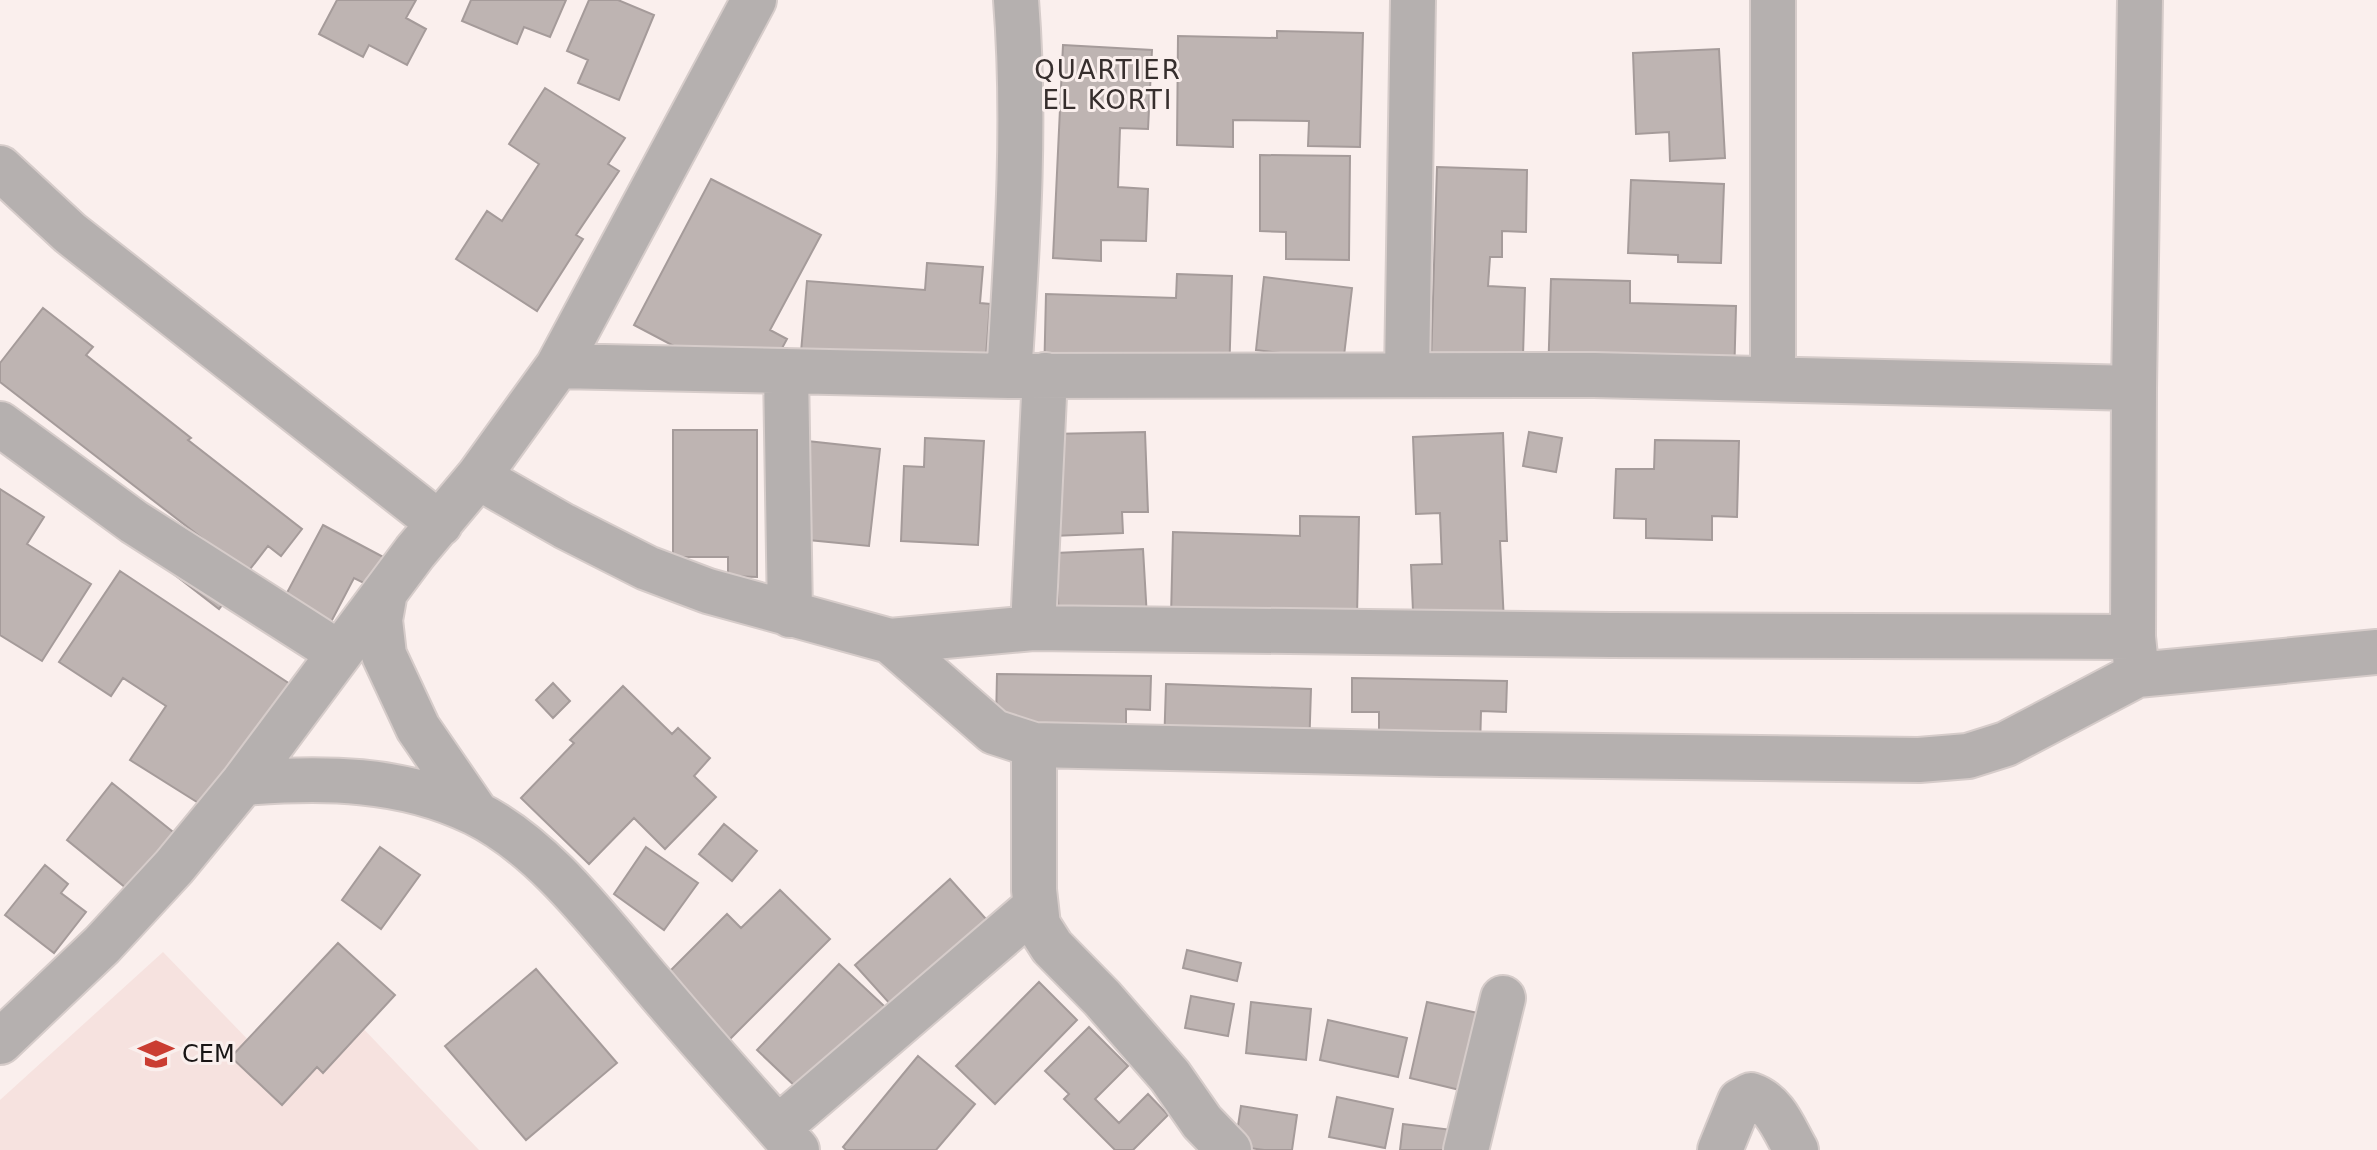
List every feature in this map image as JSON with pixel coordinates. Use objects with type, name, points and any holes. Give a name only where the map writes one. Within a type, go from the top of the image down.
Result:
[{"type":"street","points":[[0,1042],[102,945],[174,867],[243,783],[385,592],[478,477],[558,366],[754,0]]},
{"type":"street","points":[[1016,0],[1020,48],[1020,211],[1033,628]]},
{"type":"street","points":[[1407,374],[1413,0]]},
{"type":"street","points":[[1773,0],[1773,377]]},
{"type":"street","points":[[2135,656],[2134,388],[2140,0]]},
{"type":"street","points":[[0,168],[70,233],[440,524]]},
{"type":"street","points":[[558,366],[1027,376],[1407,374],[1773,377],[2134,388]]},
{"type":"street","points":[[786,371],[790,615]]},
{"type":"street","points":[[0,424],[134,522],[339,653]]},
{"type":"street","points":[[478,477],[647,568],[708,591],[890,641],[1033,628],[1595,635],[2135,656],[2377,652]]},
{"type":"street","points":[[385,592],[380,620],[384,655],[418,728],[477,814]]},
{"type":"street","points":[[890,641],[994,732],[1034,745],[1919,760],[1968,756],[2006,744],[2135,656]]},
{"type":"street","points":[[1034,745],[1034,908],[1038,925],[1052,947],[1102,998],[1170,1076],[1202,1122],[1229,1150]]},
{"type":"street","points":[[243,783],[299,779],[391,785],[439,798],[477,814],[505,832],[559,876],[787,1139],[1034,908]]},
{"type":"street","points":[[1466,1150],[1503,998]]},
{"type":"street","points":[[1720,1150],[1740,1101],[1751,1095],[1763,1099],[1770,1106],[1796,1150]]},
{"type":"shaded area","name":"CEM","points":[[163,952],[292,1085],[358,1023],[479,1150],[0,1150],[0,1100]]},
{"type":"building","points":[[337,0],[416,0],[406,18],[426,29],[407,65],[369,45],[363,57],[319,34]]},
{"type":"building","points":[[471,0],[566,0],[550,37],[524,27],[517,44],[462,21]]},
{"type":"building","points":[[589,0],[618,0],[654,15],[619,100],[578,83],[588,60],[567,51]]},
{"type":"building","points":[[1277,31],[1363,33],[1360,147],[1308,146],[1309,121],[1233,120],[1233,147],[1177,145],[1178,36],[1277,38]]},
{"type":"building","points":[[1063,45],[1152,50],[1148,129],[1120,128],[1118,187],[1148,189],[1146,241],[1101,240],[1101,261],[1053,258]]},
{"type":"building","points":[[1719,49],[1725,158],[1670,161],[1669,132],[1636,134],[1633,53]]},
{"type":"building","points":[[545,88],[625,138],[608,164],[619,171],[576,235],[583,239],[537,311],[456,259],[487,211],[502,221],[539,164],[509,144]]},
{"type":"building","points":[[1260,155],[1350,156],[1349,260],[1286,259],[1286,232],[1260,231]]},
{"type":"building","points":[[1437,167],[1527,170],[1526,232],[1502,231],[1502,257],[1490,257],[1488,286],[1525,288],[1523,356],[1431,363]]},
{"type":"building","points":[[711,179],[821,235],[770,330],[787,339],[759,391],[634,325]]},
{"type":"building","points":[[1631,180],[1724,184],[1721,263],[1678,262],[1678,255],[1628,253]]},
{"type":"building","points":[[927,263],[983,267],[980,303],[990,304],[984,382],[799,376],[807,281],[925,290]]},
{"type":"building","points":[[1177,274],[1232,276],[1229,379],[1044,380],[1046,294],[1176,298]]},
{"type":"building","points":[[1264,277],[1352,288],[1343,364],[1256,350]]},
{"type":"building","points":[[1551,279],[1630,281],[1630,303],[1736,306],[1734,380],[1548,378]]},
{"type":"building","points":[[43,308],[93,347],[86,355],[302,529],[281,556],[268,546],[219,609],[175,575],[203,539],[0,382],[0,363]]},
{"type":"building","points":[[673,430],[757,430],[757,577],[728,576],[728,557],[673,557]]},
{"type":"building","points":[[1145,432],[1148,512],[1122,512],[1123,533],[1053,536],[1050,434]]},
{"type":"building","points":[[1529,432],[1562,438],[1556,472],[1523,466]]},
{"type":"building","points":[[1503,433],[1507,541],[1500,541],[1505,643],[1414,634],[1411,565],[1442,564],[1440,513],[1416,514],[1413,437]]},
{"type":"building","points":[[925,438],[984,441],[978,545],[901,541],[904,466],[924,467]]},
{"type":"building","points":[[798,440],[880,449],[869,546],[788,538]]},
{"type":"building","points":[[1655,440],[1739,441],[1737,517],[1712,516],[1712,540],[1646,538],[1646,519],[1614,518],[1616,469],[1654,469]]},
{"type":"building","points":[[0,489],[44,517],[27,544],[91,584],[42,661],[0,635]]},
{"type":"building","points":[[1300,516],[1359,517],[1357,617],[1171,618],[1173,532],[1300,536]]},
{"type":"building","points":[[323,525],[387,559],[372,587],[354,578],[320,643],[273,619]]},
{"type":"building","points":[[1143,549],[1147,618],[1060,642],[1056,553]]},
{"type":"building","points":[[120,571],[296,688],[208,809],[130,760],[166,706],[123,678],[111,696],[59,662]]},
{"type":"building","points":[[997,674],[1151,676],[1150,710],[1126,709],[1126,746],[996,723]]},
{"type":"building","points":[[1352,678],[1507,681],[1506,712],[1481,711],[1480,748],[1379,746],[1379,712],[1352,712]]},
{"type":"building","points":[[553,683],[570,701],[553,718],[536,700]]},
{"type":"building","points":[[1166,684],[1311,689],[1309,752],[1164,748]]},
{"type":"building","points":[[623,686],[672,734],[678,728],[710,758],[694,776],[716,797],[665,849],[634,818],[589,864],[521,798],[574,743],[570,740]]},
{"type":"building","points":[[112,783],[188,844],[142,901],[67,840]]},
{"type":"building","points":[[724,824],[757,851],[732,881],[699,854]]},
{"type":"building","points":[[380,847],[420,875],[381,929],[342,900]]},
{"type":"building","points":[[646,847],[698,883],[664,930],[614,894]]},
{"type":"building","points":[[45,865],[68,884],[61,893],[86,912],[54,953],[5,915]]},
{"type":"building","points":[[950,879],[1004,939],[900,1015],[855,965]]},
{"type":"building","points":[[780,890],[830,939],[729,1040],[665,976],[727,914],[741,928]]},
{"type":"building","points":[[338,943],[395,995],[323,1073],[317,1067],[282,1105],[231,1057]]},
{"type":"building","points":[[1187,950],[1241,963],[1237,981],[1183,968]]},
{"type":"building","points":[[839,964],[897,1018],[817,1107],[757,1050]]},
{"type":"building","points":[[536,969],[617,1063],[526,1140],[445,1046]]},
{"type":"building","points":[[1039,982],[1077,1020],[995,1104],[956,1066]]},
{"type":"building","points":[[1191,996],[1234,1004],[1228,1036],[1185,1028]]},
{"type":"building","points":[[1251,1002],[1311,1009],[1306,1060],[1246,1053]]},
{"type":"building","points":[[1427,1002],[1487,1015],[1468,1092],[1410,1078]]},
{"type":"building","points":[[1328,1020],[1407,1038],[1398,1077],[1320,1060]]},
{"type":"building","points":[[1089,1027],[1128,1066],[1095,1099],[1119,1123],[1148,1094],[1168,1115],[1133,1150],[1115,1150],[1064,1099],[1069,1094],[1045,1071]]},
{"type":"building","points":[[918,1056],[975,1104],[936,1150],[846,1150],[843,1147]]},
{"type":"building","points":[[1337,1097],[1393,1109],[1385,1148],[1329,1137]]},
{"type":"building","points":[[1241,1106],[1297,1115],[1292,1150],[1235,1146]]},
{"type":"building","points":[[1403,1124],[1461,1131],[1459,1150],[1400,1150]]},
{"type":"place","name":"CEM","points":[[156,1054]]},
{"type":"district","name":"QUARTIER EL KORTI","points":[[1108,85]]}]
